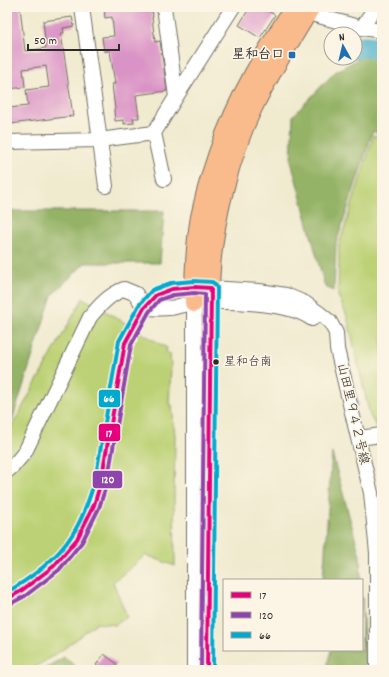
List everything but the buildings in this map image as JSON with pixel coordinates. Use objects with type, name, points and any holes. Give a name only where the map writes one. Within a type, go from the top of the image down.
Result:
[{"type":"main road","points":[[202,295],[200,219],[221,145],[239,104],[264,55],[300,8]]},
{"type":"street","points":[[82,7],[106,186]]},
{"type":"street","points":[[164,7],[176,97]]},
{"type":"street","points":[[164,179],[154,133],[233,7]]},
{"type":"street","points":[[363,26],[375,7]]},
{"type":"street","points":[[300,8],[356,26]]},
{"type":"street","points":[[363,28],[382,30]]},
{"type":"street","points":[[7,142],[99,140],[154,133]]},
{"type":"street","points":[[7,470],[13,466],[25,452],[90,317],[103,301],[114,293],[124,289],[136,294],[144,308]]},
{"type":"street","name":"山田里９４２号線","points":[[7,599],[21,592],[54,566],[77,539],[94,505],[101,482],[125,344],[144,308],[156,295],[172,289],[202,295],[259,292],[286,295],[305,303],[319,313],[330,322],[336,333],[337,349],[371,493],[376,553],[377,670]]},
{"type":"street","points":[[194,670],[202,295]]},
{"type":"street","points":[[202,295],[207,670]]},
{"type":"street","points":[[358,438],[382,435]]},
{"type":"green space","points":[[363,56],[382,57],[382,136],[373,131],[336,244],[334,291],[325,287],[291,161],[293,116],[335,72],[346,66],[363,66]]},
{"type":"green space","points":[[374,135],[382,140],[382,436],[370,416],[347,316],[338,296],[339,245]]},
{"type":"green space","points":[[7,211],[164,211],[160,263],[85,263],[52,295],[12,421],[7,427]]},
{"type":"green space","points":[[83,298],[167,348],[166,352],[170,354],[171,366],[169,404],[172,405],[175,436],[175,566],[146,555],[113,582],[127,617],[115,625],[96,623],[65,648],[31,670],[7,670],[7,435]]},
{"type":"green space","points":[[332,453],[360,556],[361,579],[323,579]]},
{"type":"green space","points":[[363,621],[365,670],[326,670],[331,651],[363,651]]},
{"type":"green space","points":[[64,657],[80,670],[42,670]]},
{"type":"waterway","points":[[363,46],[382,48]]},
{"type":"waterway","points":[[343,343],[357,404]]},
{"type":"transit line","name":"66","points":[[7,592],[25,581],[59,552],[76,529],[83,515],[95,481],[119,341],[139,305],[152,290],[171,283],[194,281],[212,282],[217,288],[213,670]]},
{"type":"transit line","name":"17","points":[[7,599],[21,591],[54,566],[77,539],[94,505],[101,482],[125,343],[144,308],[156,295],[172,289],[194,287],[211,288]]},
{"type":"transit line","name":"17","points":[[207,670],[211,288]]},
{"type":"transit line","name":"120","points":[[10,604],[25,596],[59,570],[82,542],[99,508],[107,483],[131,345],[149,312],[159,300],[173,295],[194,293],[205,294],[201,670]]},
{"type":"place","name":"星和台口","points":[[292,55]]},
{"type":"place","name":"星和台南","points":[[216,362]]}]
